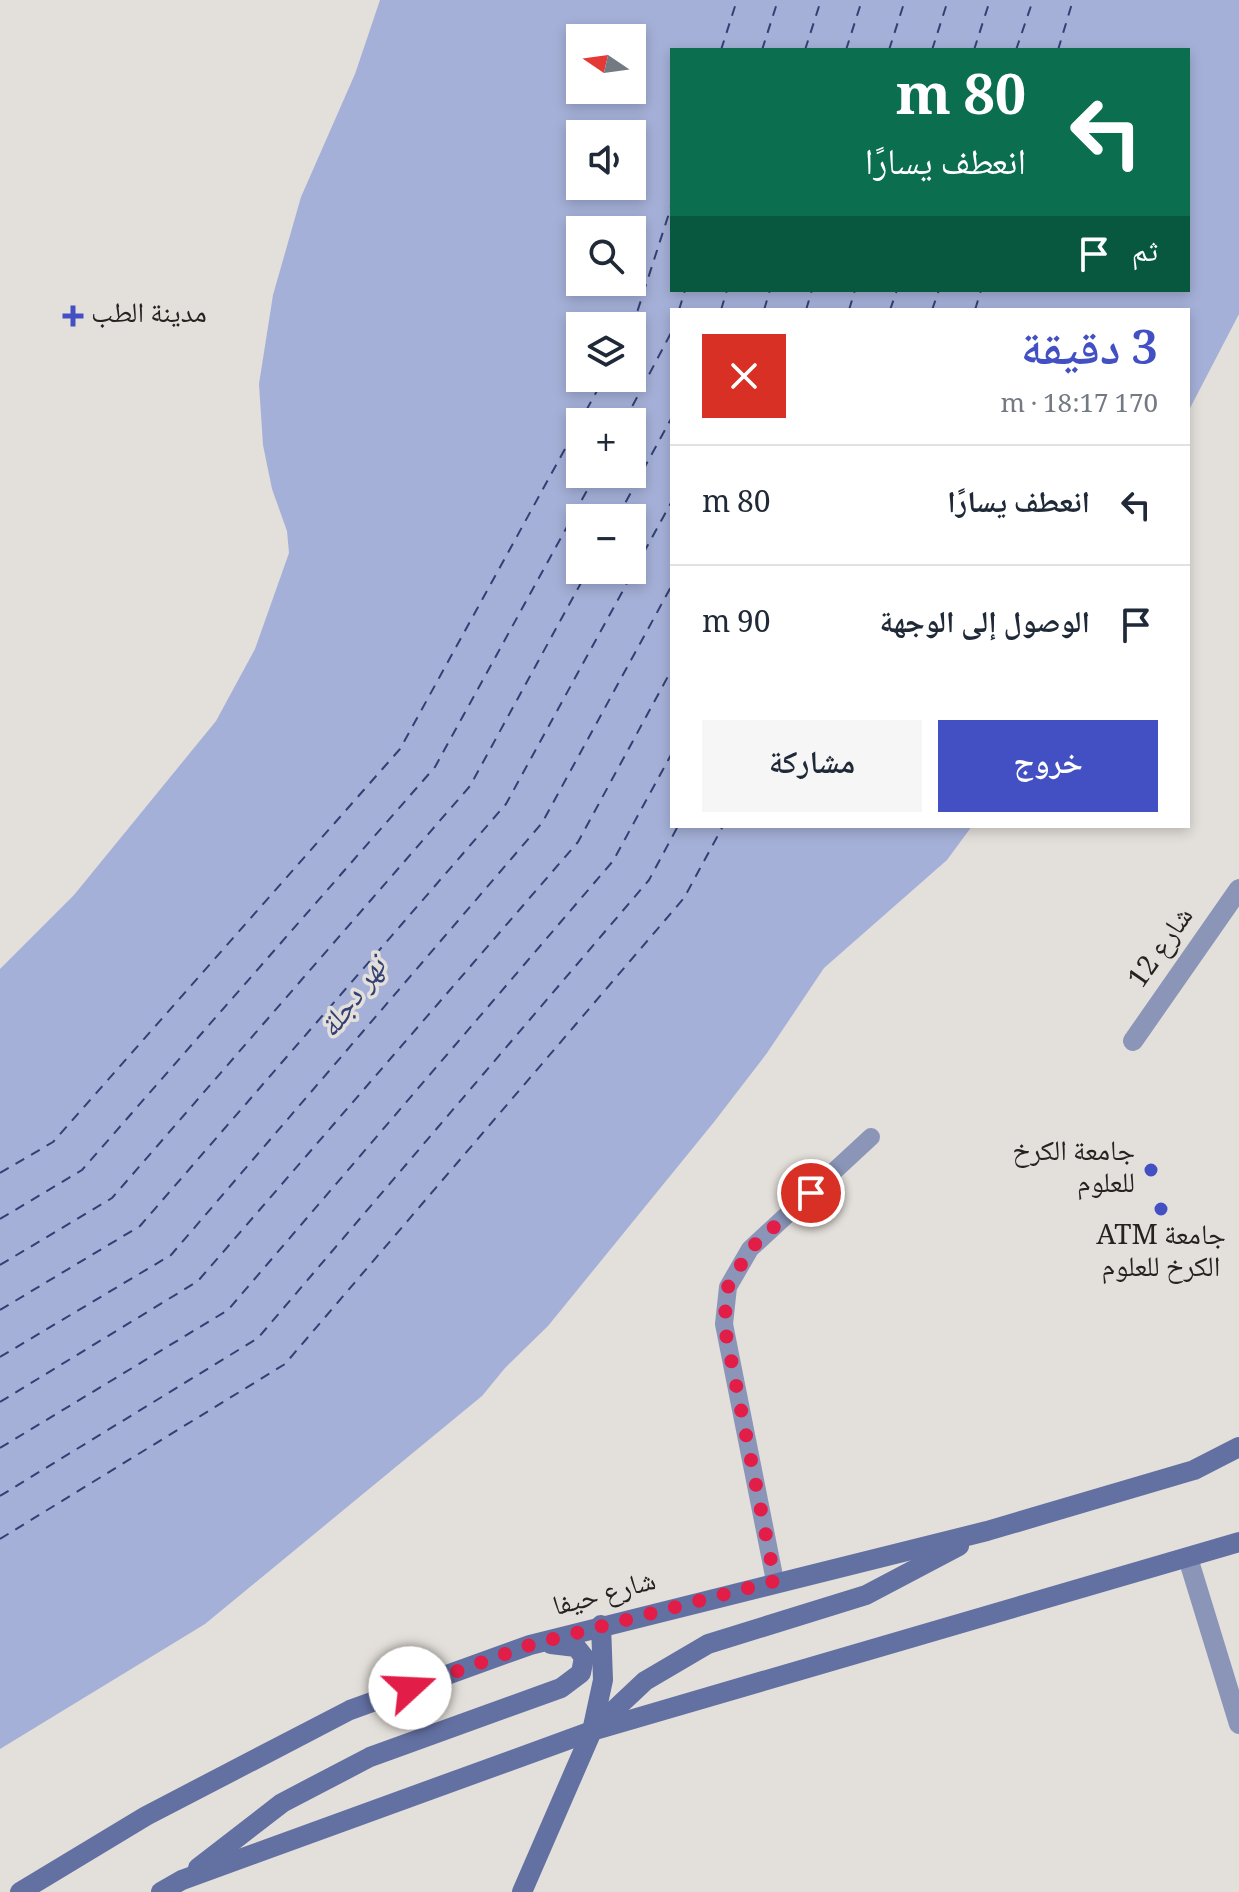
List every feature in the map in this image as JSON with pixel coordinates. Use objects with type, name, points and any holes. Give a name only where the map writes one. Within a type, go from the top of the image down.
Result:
[{"type":"main road","name":"شارع حيفا","points":[[20,1892],[146,1816],[350,1710],[530,1645],[775,1581],[987,1531],[1194,1470],[1239,1447]]},
{"type":"main road","points":[[592,1731],[645,1681],[708,1644],[866,1595],[987,1531]]},
{"type":"main road","points":[[182,1880],[592,1731],[1239,1542]]},
{"type":"main road","points":[[522,1892],[592,1731],[603,1680],[601,1625]]},
{"type":"main road","points":[[161,1892],[182,1880],[282,1803],[370,1757],[561,1688],[581,1673],[584,1657],[576,1647],[530,1645]]},
{"type":"street","name":"شارع 12","points":[[1133,1041],[1239,889]]},
{"type":"street","points":[[1188,1558],[1239,1724]]},
{"type":"lane","points":[[775,1581],[724,1324],[728,1287],[750,1249],[871,1137]]},
{"type":"water","name":"نهر دجلة","points":[[380,0],[1239,0],[1239,314],[1190,408],[1190,308],[670,308],[670,828],[971,828],[947,860],[824,968],[767,1053],[714,1122],[548,1326],[505,1368],[482,1396],[205,1624],[0,1749],[0,969],[74,895],[216,721],[255,649],[289,553],[287,531],[272,489],[263,445],[259,384],[273,295],[301,197],[355,74]]},
{"type":"ferry route","points":[[722,48],[737,0]]},
{"type":"ferry route","points":[[763,48],[778,0]]},
{"type":"ferry route","points":[[806,48],[821,0]]},
{"type":"ferry route","points":[[847,48],[862,0]]},
{"type":"ferry route","points":[[890,48],[905,0]]},
{"type":"ferry route","points":[[933,48],[948,0]]},
{"type":"ferry route","points":[[975,48],[990,0]]},
{"type":"ferry route","points":[[1017,48],[1033,0]]},
{"type":"ferry route","points":[[1059,48],[1073,0]]},
{"type":"ferry route","points":[[637,312],[670,210]]},
{"type":"ferry route","points":[[680,308],[684,292]]},
{"type":"ferry route","points":[[722,308],[726,292]]},
{"type":"ferry route","points":[[765,308],[769,292]]},
{"type":"ferry route","points":[[807,308],[811,292]]},
{"type":"ferry route","points":[[850,308],[854,292]]},
{"type":"ferry route","points":[[891,308],[896,292]]},
{"type":"ferry route","points":[[933,308],[938,292]]},
{"type":"ferry route","points":[[976,308],[980,292]]},
{"type":"ferry route","points":[[631,408],[670,335]]},
{"type":"ferry route","points":[[0,1173],[53,1142],[400,749],[596,392]]},
{"type":"ferry route","points":[[625,504],[670,421]]},
{"type":"ferry route","points":[[0,1219],[82,1170],[435,767],[588,488]]},
{"type":"ferry route","points":[[0,1310],[140,1226],[506,804],[670,505]]},
{"type":"ferry route","points":[[0,1265],[112,1198],[470,786],[580,584]]},
{"type":"ferry route","points":[[0,1357],[171,1255],[542,823],[670,589]]},
{"type":"ferry route","points":[[0,1402],[198,1281],[578,842],[670,673]]},
{"type":"ferry route","points":[[0,1448],[228,1310],[613,861],[670,757]]},
{"type":"ferry route","points":[[0,1496],[258,1338],[649,880],[677,828]]},
{"type":"ferry route","points":[[0,1539],[285,1364],[684,898],[722,828]]},
{"type":"place","name":"مدينة الطب","points":[[73,316]]},
{"type":"place","name":"جامعة الكرخ للعلوم","points":[[1151,1170]]},
{"type":"place","name":"ATM جامعة الكرخ للعلوم","points":[[1161,1209]]},
{"type":"route","points":[[410,1688],[530,1645],[775,1581],[724,1324],[728,1287],[750,1249],[811,1193]]}]
